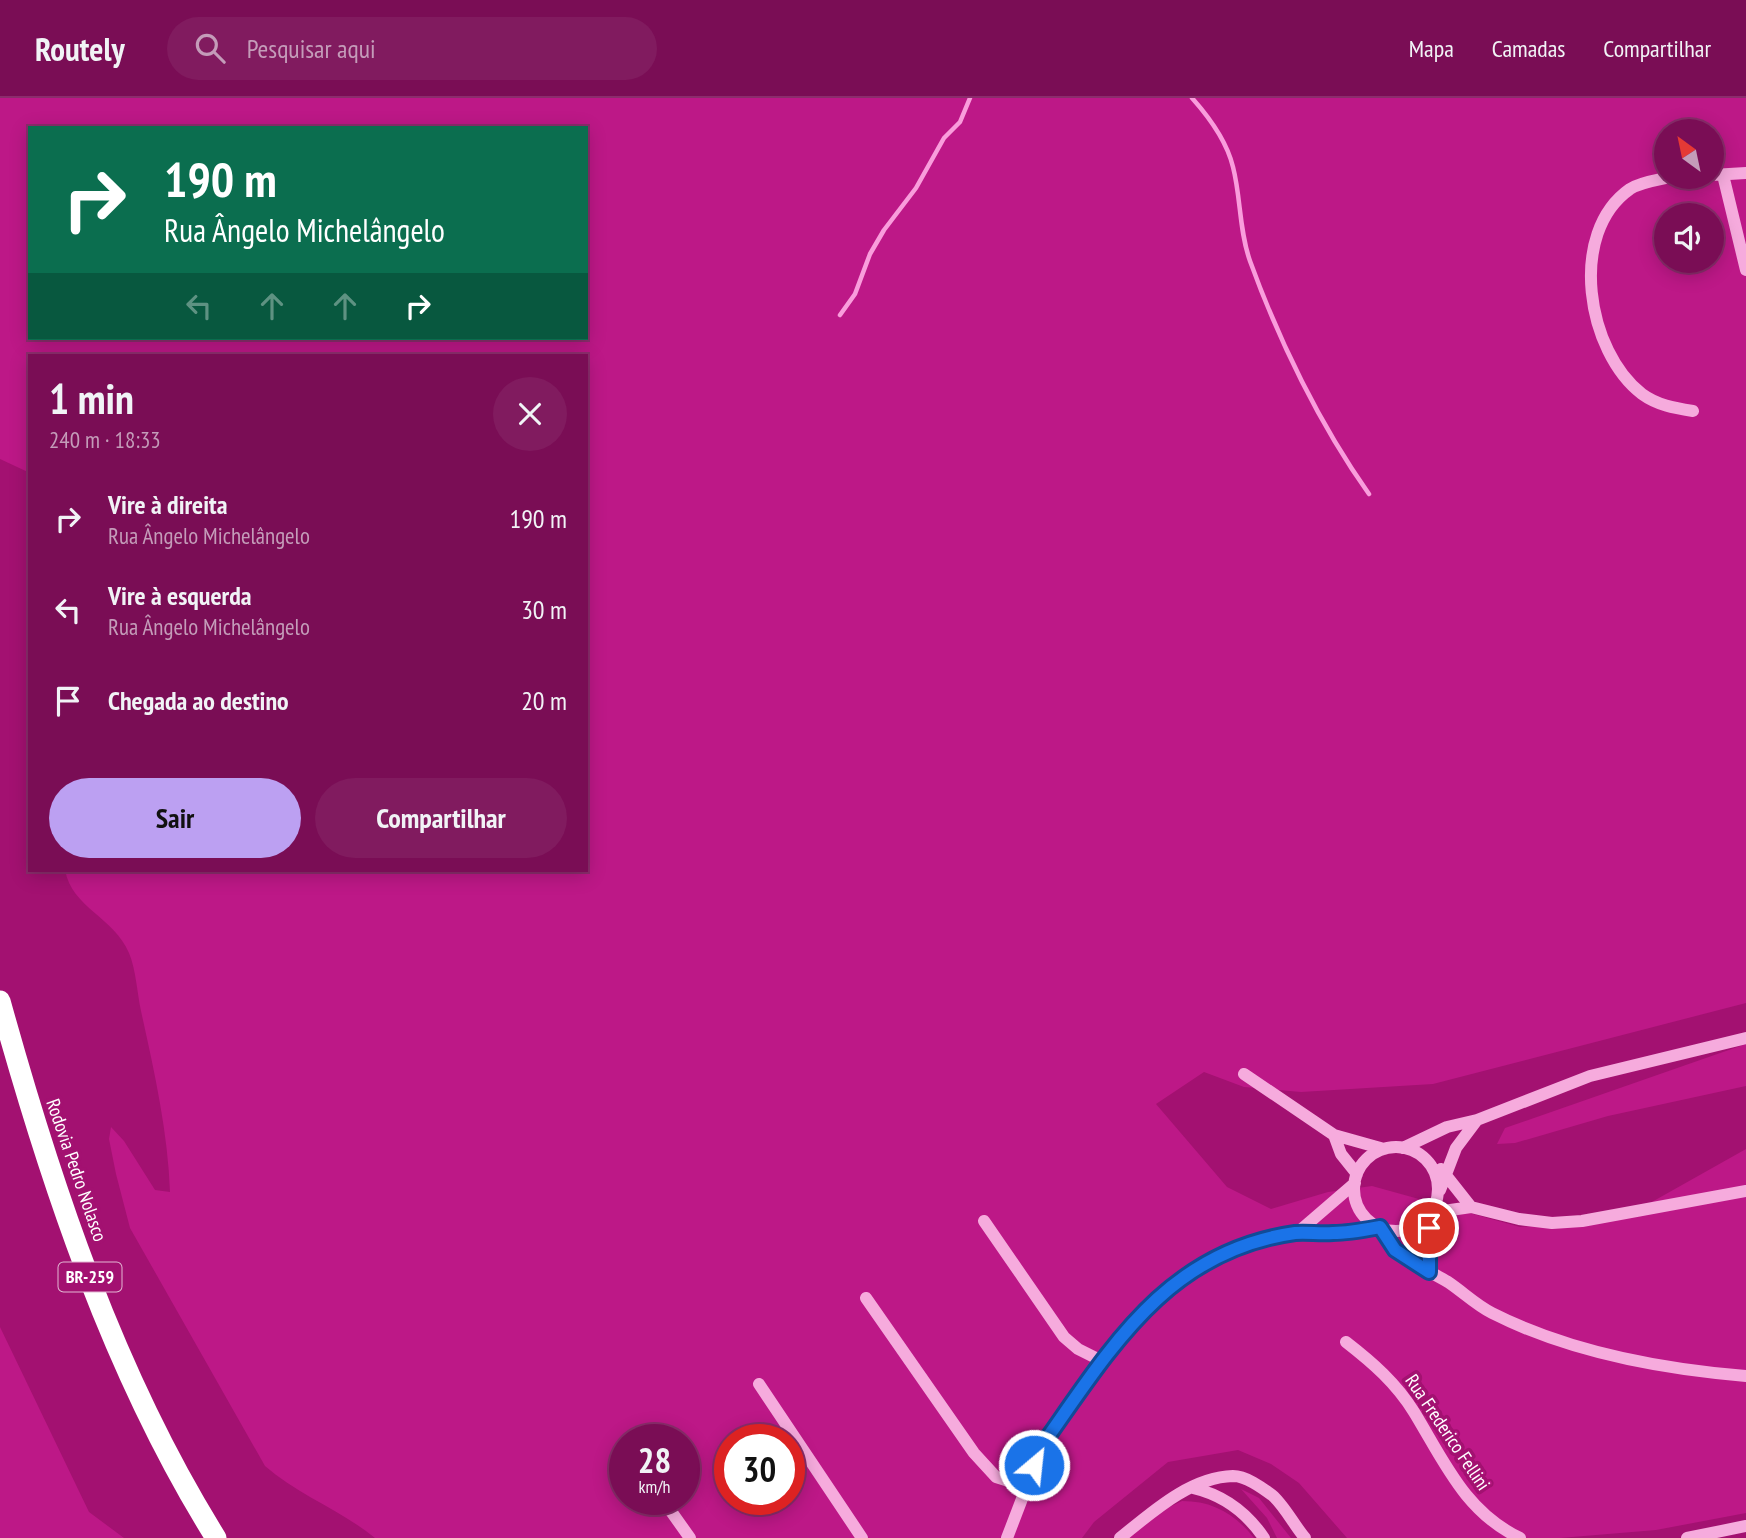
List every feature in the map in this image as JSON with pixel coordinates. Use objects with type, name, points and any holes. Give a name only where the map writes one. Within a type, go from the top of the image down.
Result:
[{"type":"highway","name":"Rodovia Pedro Nolasco","points":[[0,1001],[30,1109],[92,1283],[165,1446],[216,1538]]},
{"type":"street","points":[[1724,175],[1746,173]]},
{"type":"street","points":[[1654,182],[1630,189],[1600,226],[1593,247],[1591,290],[1607,350],[1626,378],[1653,401],[1693,411]]},
{"type":"street","points":[[1721,189],[1746,270]]},
{"type":"street","points":[[1244,1074],[1334,1135],[1384,1149],[1404,1148],[1447,1127],[1477,1120],[1590,1076],[1746,1038]]},
{"type":"street","points":[[1429,1272],[1430,1213],[1456,1148],[1477,1120]]},
{"type":"street","points":[[1334,1135],[1341,1154],[1356,1179],[1359,1208],[1369,1221],[1382,1228],[1395,1250],[1489,1311],[1538,1333],[1585,1348],[1657,1364],[1746,1376]]},
{"type":"street","points":[[1404,1148],[1445,1173],[1471,1207]]},
{"type":"street","points":[[1296,1233],[1356,1179],[1368,1159],[1384,1149]]},
{"type":"street","points":[[1421,1156],[1433,1170],[1437,1197]]},
{"type":"street","points":[[1007,1538],[1024,1486],[1043,1444],[1125,1330],[1185,1274],[1236,1248],[1296,1233],[1409,1228],[1430,1213],[1471,1207],[1519,1219],[1552,1223],[1582,1221],[1746,1191]]},
{"type":"street","points":[[984,1221],[1064,1337],[1078,1349],[1102,1361]]},
{"type":"street","points":[[866,1298],[974,1453],[996,1477],[1024,1486]]},
{"type":"street","name":"Rua Frederico Fellini","points":[[1346,1342],[1381,1369],[1396,1387],[1467,1498],[1488,1518],[1520,1538]]},
{"type":"street","points":[[759,1384],[862,1538]]},
{"type":"street","points":[[1120,1538],[1164,1503],[1193,1488],[1234,1476],[1251,1481],[1274,1497],[1304,1538]]},
{"type":"street","points":[[1193,1488],[1206,1491],[1237,1509],[1264,1538]]},
{"type":"street","points":[[674,1515],[690,1538]]},
{"type":"street","points":[[1687,1538],[1746,1526]]},
{"type":"shaded area","points":[[0,98],[1746,98],[1746,1003],[1433,1084],[1301,1092],[1244,1087],[1204,1072],[1156,1104],[1227,1187],[1271,1209],[1328,1192],[1372,1186],[1520,1227],[1586,1222],[1650,1203],[1746,1149],[1746,1513],[1656,1530],[1560,1538],[1347,1538],[1299,1483],[1271,1464],[1238,1450],[1168,1462],[1094,1522],[1082,1538],[375,1538],[291,1486],[265,1466],[130,1228],[109,1139],[111,1127],[124,1141],[155,1190],[170,1192],[160,1101],[129,953],[114,930],[76,894],[66,872],[588,872],[588,354],[28,354],[28,472],[0,459]]},
{"type":"shaded area","points":[[1746,1044],[1746,1086],[1608,1116],[1515,1143],[1497,1144],[1505,1128]]},
{"type":"shaded area","points":[[0,1327],[89,1512],[124,1538],[0,1538]]},
{"type":"shaded area","points":[[1241,1489],[1259,1498],[1291,1538],[1277,1538],[1267,1518]]},
{"type":"shaded area","points":[[1182,1501],[1204,1503],[1222,1510],[1239,1522],[1254,1538],[1122,1538],[1153,1515]]},
{"type":"waterway","points":[[840,315],[855,294],[870,254],[884,230],[916,188],[944,138],[960,122],[970,98]]},
{"type":"waterway","points":[[1192,98],[1217,130],[1230,158],[1236,179],[1246,249],[1274,321],[1317,411],[1369,494]]},
{"type":"route","points":[[1034,1465],[1043,1444],[1125,1330],[1185,1274],[1236,1248],[1271,1239],[1296,1233],[1352,1232],[1380,1227],[1384,1229],[1395,1250],[1429,1272],[1429,1228]]}]
